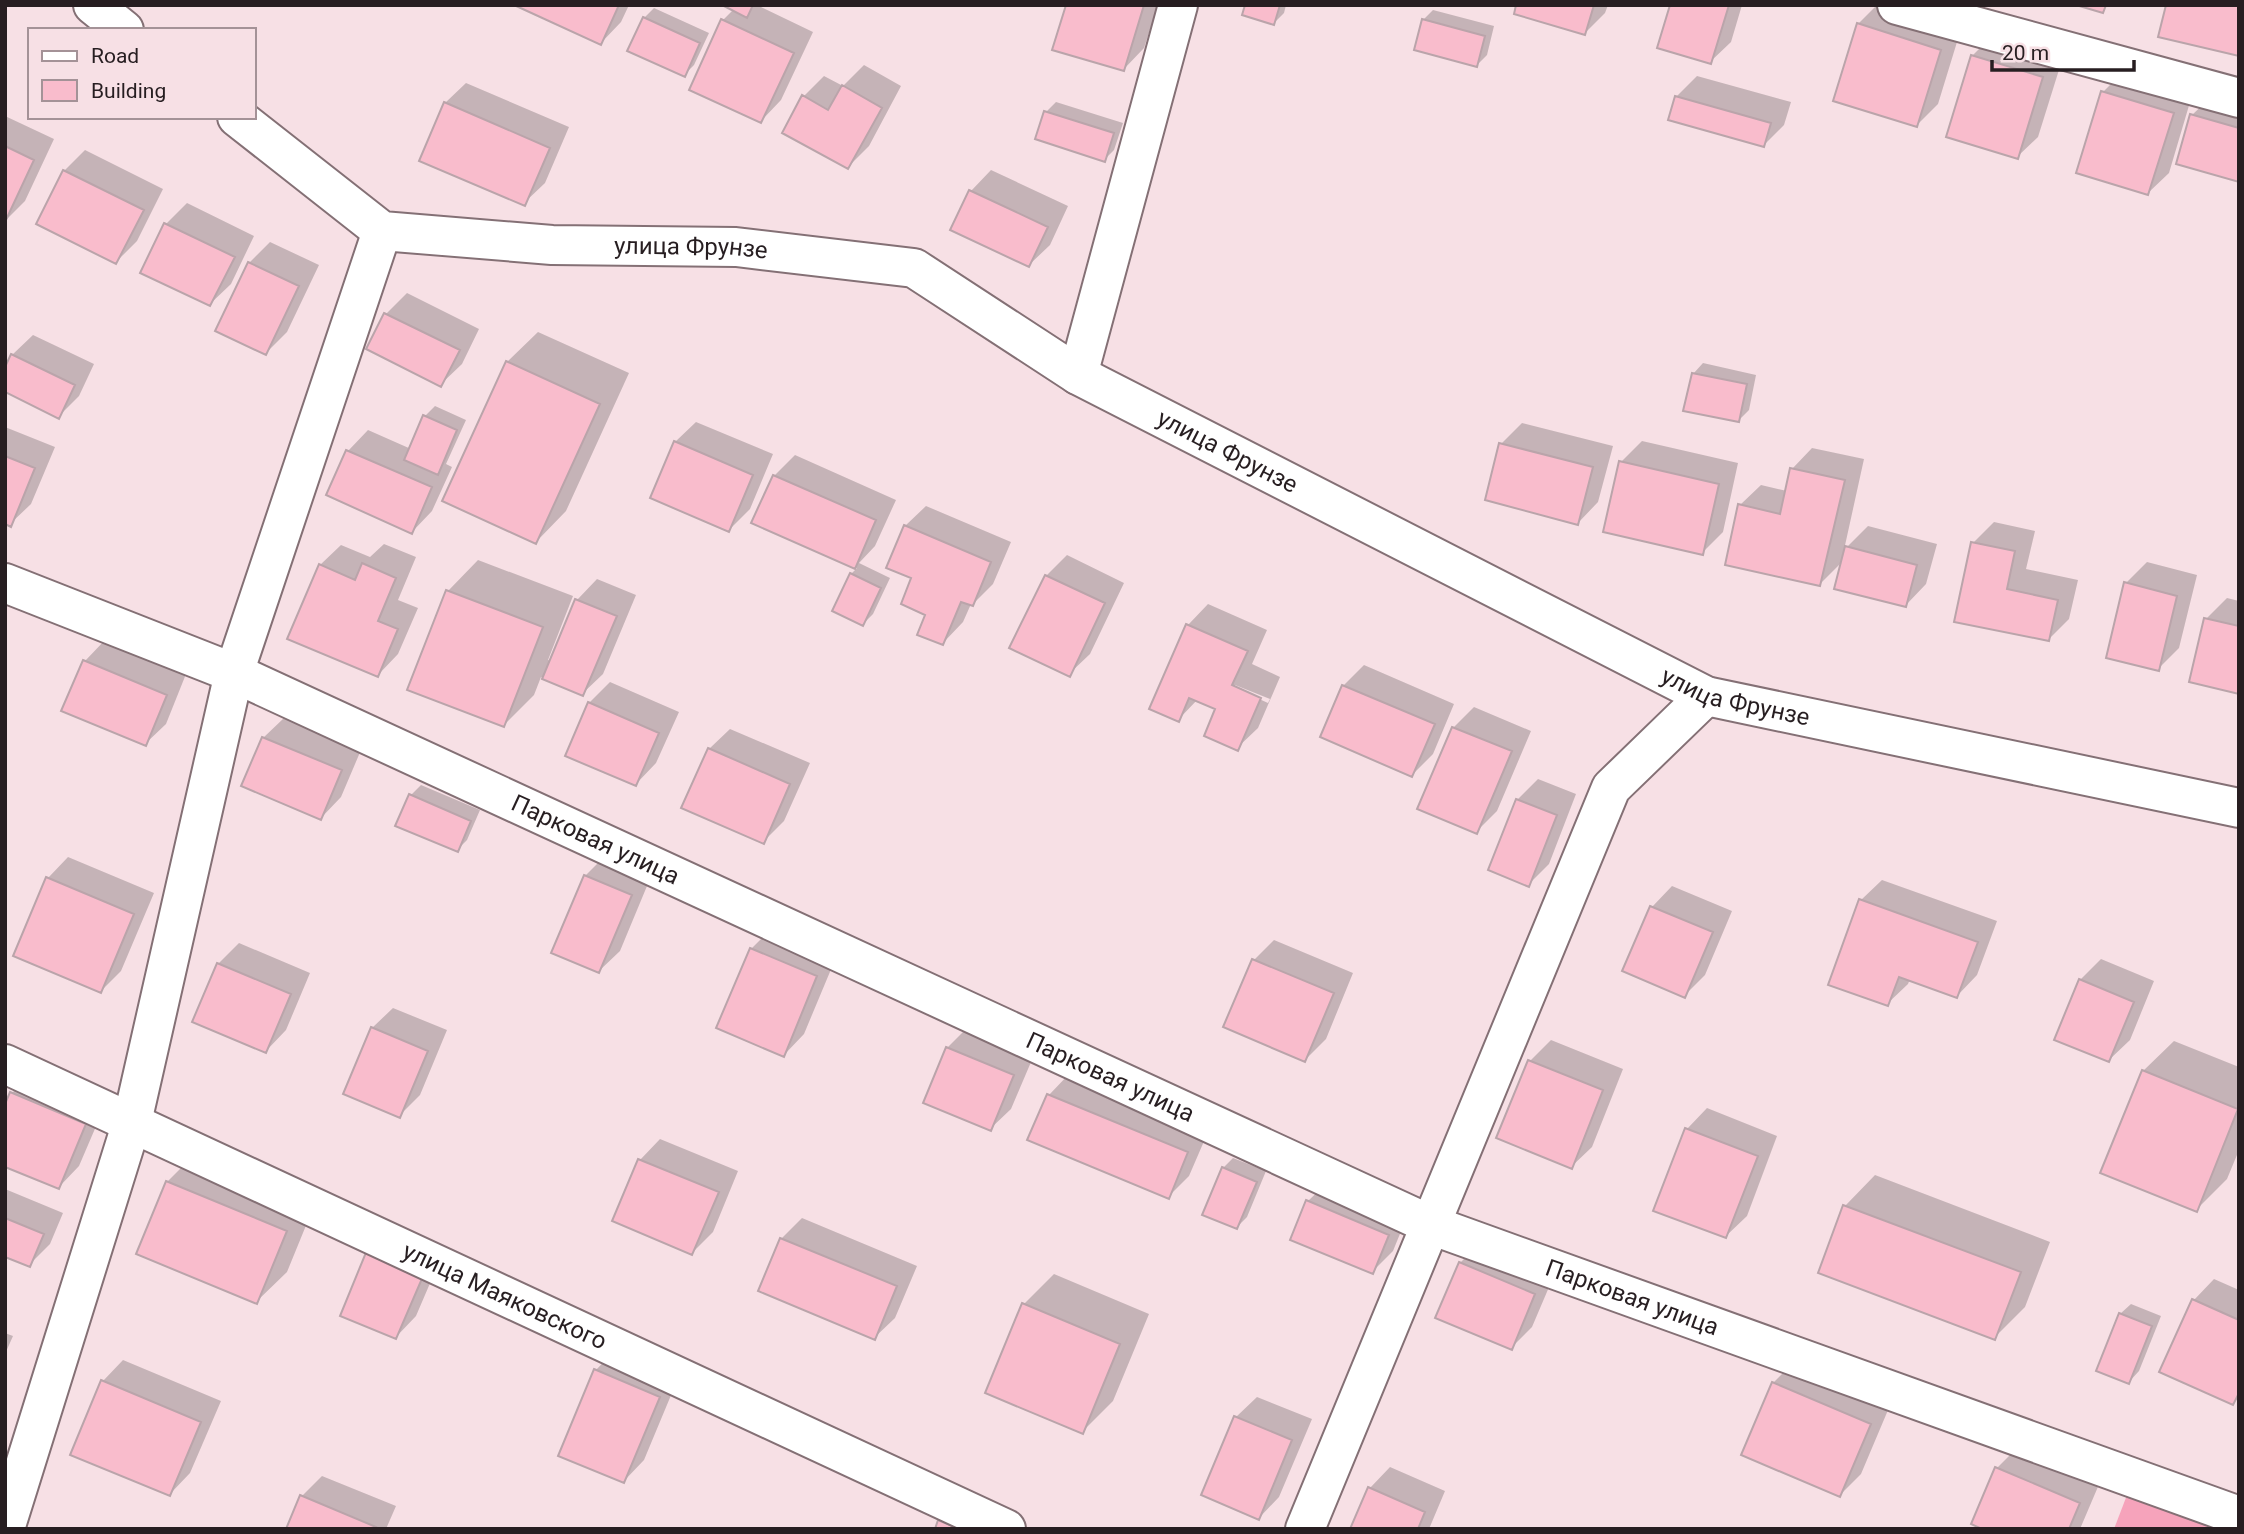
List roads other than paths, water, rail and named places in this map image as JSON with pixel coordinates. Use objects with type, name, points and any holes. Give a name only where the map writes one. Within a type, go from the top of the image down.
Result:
[{"type":"street","points":[[93,5],[122,28]]},
{"type":"street","points":[[1078,375],[1178,5]]},
{"type":"street","points":[[1897,5],[2239,98]]},
{"type":"street","points":[[5,1528],[132,1122],[234,673],[382,231],[240,119]]},
{"type":"street","name":"улица Фрунзе","points":[[382,231],[552,245],[736,247],[914,268],[1078,375],[1706,696],[2239,808]]},
{"type":"street","name":"Парковая улица","points":[[5,583],[234,673],[1431,1224],[2239,1516]]},
{"type":"street","points":[[1306,1529],[1611,788],[1706,696]]},
{"type":"street","name":"улица Маяковского","points":[[5,1064],[1006,1529]]}]
